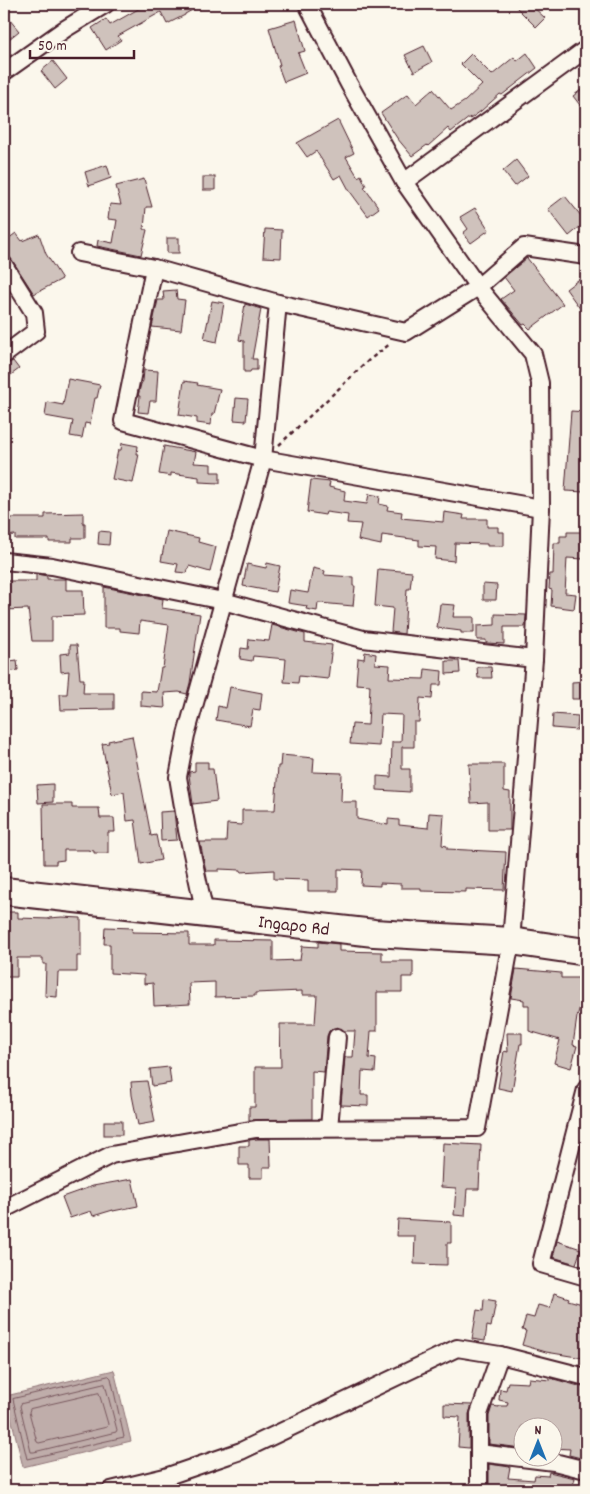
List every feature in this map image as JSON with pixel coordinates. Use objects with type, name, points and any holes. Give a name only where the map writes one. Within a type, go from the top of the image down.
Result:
[{"type":"main road","name":"Ingapo Rd","points":[[4,891],[374,933],[511,942],[586,952]]},
{"type":"street","points":[[4,72],[65,29],[106,4]]},
{"type":"street","points":[[4,1209],[111,1155],[256,1129],[477,1128],[511,942],[534,659],[541,508],[540,382],[533,354],[478,287],[404,182],[307,4]]},
{"type":"street","points":[[404,182],[586,50]]},
{"type":"street","points":[[78,253],[154,268],[278,304],[406,332],[478,287],[524,247],[586,256]]},
{"type":"street","points":[[4,265],[34,313],[36,331],[4,355]]},
{"type":"street","points":[[154,268],[123,421],[264,459],[541,508]]},
{"type":"street","points":[[205,914],[178,777],[186,735],[264,459],[278,304]]},
{"type":"street","points":[[4,561],[52,566],[223,601],[363,639],[534,659]]},
{"type":"street","points":[[329,1128],[337,1037]]},
{"type":"street","points":[[586,1089],[541,1264],[586,1277]]},
{"type":"street","points":[[111,1490],[165,1477],[241,1451],[456,1348],[500,1355],[586,1377]]},
{"type":"street","points":[[479,1490],[479,1414],[500,1355]]},
{"type":"street","points":[[479,1453],[554,1462],[586,1470]]},
{"type":"path","points":[[264,459],[370,360],[406,332]]},
{"type":"water","points":[[114,1370],[131,1441],[23,1467],[6,1396]]},
{"type":"building","points":[[138,4],[203,4],[167,24],[161,12],[118,36],[121,40],[106,50],[92,28],[106,19],[110,25],[140,8]]},
{"type":"building","points":[[513,4],[530,4],[545,18],[536,27]]},
{"type":"building","points":[[4,13],[19,31],[4,43]]},
{"type":"building","points":[[296,20],[305,51],[298,53],[306,73],[284,82],[269,28]]},
{"type":"building","points":[[424,46],[432,62],[414,72],[405,55]]},
{"type":"building","points":[[527,53],[537,68],[502,95],[500,94],[470,119],[470,117],[451,132],[448,128],[428,146],[412,156],[397,138],[381,113],[408,94],[416,104],[433,89],[451,110],[465,101],[482,85],[461,64],[471,54],[492,75],[514,57],[517,61]]},
{"type":"building","points":[[53,61],[67,79],[55,89],[41,71]]},
{"type":"building","points":[[586,86],[586,113],[573,96]]},
{"type":"building","points":[[338,120],[354,153],[346,157],[358,177],[361,175],[366,186],[364,187],[379,208],[368,216],[349,190],[341,175],[334,179],[316,151],[307,157],[297,143]]},
{"type":"building","points":[[516,160],[528,176],[515,186],[503,171]]},
{"type":"building","points":[[107,165],[111,178],[89,186],[85,172]]},
{"type":"building","points":[[203,177],[215,177],[215,190],[203,190]]},
{"type":"building","points":[[144,179],[152,207],[146,207],[144,229],[147,230],[141,255],[97,246],[98,240],[113,243],[117,220],[108,219],[110,204],[121,205],[116,186]]},
{"type":"building","points":[[565,196],[586,222],[569,236],[548,209]]},
{"type":"building","points":[[475,208],[489,230],[471,243],[463,233],[468,229],[460,217]]},
{"type":"building","points":[[265,229],[282,230],[281,258],[263,257]]},
{"type":"building","points":[[16,233],[22,241],[39,234],[46,254],[62,279],[34,294],[9,256],[4,255],[4,242]]},
{"type":"building","points":[[167,238],[179,238],[179,253],[167,253]]},
{"type":"building","points":[[527,258],[563,304],[530,329],[525,324],[523,325],[501,299],[514,290],[504,277]]},
{"type":"building","points":[[586,274],[586,317],[566,289]]},
{"type":"building","points":[[176,290],[177,299],[185,300],[181,330],[152,327],[158,300],[164,300],[163,291]]},
{"type":"building","points":[[212,301],[224,303],[217,342],[204,339]]},
{"type":"building","points":[[245,304],[261,309],[252,359],[257,359],[257,370],[251,370],[250,372],[244,372],[244,341],[239,340]]},
{"type":"building","points":[[13,361],[19,369],[4,380],[4,365]]},
{"type":"building","points":[[144,370],[158,371],[156,401],[150,401],[148,413],[138,412],[140,396],[138,396]]},
{"type":"building","points":[[68,379],[100,385],[97,398],[95,398],[90,424],[85,423],[82,438],[70,436],[73,421],[45,416],[47,402],[63,405]]},
{"type":"building","points":[[184,381],[220,389],[214,414],[212,414],[211,425],[197,423],[197,418],[179,415]]},
{"type":"building","points":[[236,398],[248,399],[246,421],[234,420]]},
{"type":"building","points":[[571,411],[586,412],[586,492],[565,491]]},
{"type":"building","points":[[122,443],[138,446],[137,454],[139,454],[133,483],[112,479],[118,450],[121,450]]},
{"type":"building","points":[[164,446],[196,452],[194,463],[211,464],[211,472],[220,472],[220,483],[199,482],[199,477],[171,473],[171,476],[159,474]]},
{"type":"building","points":[[311,480],[330,482],[329,487],[345,491],[344,501],[367,504],[369,494],[380,496],[379,504],[388,506],[387,510],[402,512],[401,518],[443,522],[444,512],[464,515],[463,519],[487,519],[487,527],[498,527],[498,532],[504,532],[504,546],[455,543],[454,561],[435,559],[436,547],[419,546],[419,540],[382,535],[381,545],[358,540],[361,524],[347,523],[348,515],[326,512],[325,515],[307,512]]},
{"type":"building","points":[[83,513],[85,538],[72,538],[72,542],[49,542],[49,539],[15,539],[15,535],[4,536],[4,518],[45,518],[45,514]]},
{"type":"building","points":[[99,531],[110,532],[109,545],[98,544]]},
{"type":"building","points":[[167,531],[199,538],[198,542],[216,547],[210,572],[189,566],[187,573],[176,572],[178,564],[161,561]]},
{"type":"building","points":[[567,532],[586,534],[584,559],[567,558],[565,593],[576,594],[574,609],[551,606],[552,590],[549,589],[550,574],[553,574],[554,543],[560,543],[560,536],[567,536]]},
{"type":"building","points":[[267,563],[280,566],[275,592],[243,586],[247,564],[266,568]]},
{"type":"building","points":[[313,568],[325,571],[324,575],[353,577],[353,586],[355,586],[353,606],[318,603],[317,611],[306,609],[307,606],[288,603],[290,590],[308,593]]},
{"type":"building","points":[[378,569],[412,572],[410,589],[407,589],[404,634],[391,632],[393,608],[375,606]]},
{"type":"building","points":[[36,574],[47,576],[47,579],[66,579],[66,590],[83,590],[84,615],[52,616],[52,641],[32,641],[28,609],[4,610],[6,581],[36,581]]},
{"type":"building","points":[[483,584],[497,585],[496,600],[483,600]]},
{"type":"building","points":[[104,587],[163,599],[162,608],[200,614],[187,694],[179,692],[164,693],[165,708],[141,706],[141,691],[157,692],[161,668],[163,668],[169,625],[140,621],[139,633],[120,631],[120,628],[104,628]]},
{"type":"building","points":[[440,604],[455,605],[453,617],[474,617],[474,633],[461,633],[461,631],[437,628]]},
{"type":"building","points":[[495,614],[526,615],[525,627],[504,627],[504,644],[486,643],[486,640],[477,640],[477,626],[495,625]]},
{"type":"building","points":[[272,625],[305,634],[305,642],[332,645],[328,679],[299,676],[298,683],[284,682],[286,659],[253,656],[252,661],[240,659],[241,648],[248,649],[249,639],[269,641]]},
{"type":"building","points":[[70,645],[77,645],[80,679],[84,679],[83,693],[114,693],[114,709],[61,710],[60,694],[67,694],[69,671],[61,672],[60,654],[70,653]]},
{"type":"building","points":[[365,652],[376,654],[375,664],[390,665],[389,678],[424,679],[425,669],[442,671],[441,685],[433,685],[432,699],[420,698],[419,722],[414,722],[414,747],[402,747],[402,769],[410,769],[410,792],[377,790],[377,776],[391,777],[392,742],[401,742],[402,715],[381,714],[379,746],[350,744],[352,724],[368,725],[370,685],[356,684],[358,658],[364,659]]},
{"type":"building","points":[[17,660],[18,670],[4,673],[4,662]]},
{"type":"building","points":[[446,661],[459,661],[460,673],[446,674]]},
{"type":"building","points":[[477,667],[491,667],[492,678],[478,678]]},
{"type":"building","points":[[586,681],[586,699],[572,699],[572,682]]},
{"type":"building","points":[[230,687],[262,693],[260,710],[253,709],[250,726],[216,720],[218,706],[226,708]]},
{"type":"building","points":[[553,714],[578,716],[577,730],[552,728]]},
{"type":"building","points":[[132,736],[151,836],[156,835],[161,860],[141,864],[135,820],[127,821],[124,792],[112,794],[102,744]]},
{"type":"building","points":[[281,755],[314,758],[313,772],[342,773],[341,800],[342,802],[357,802],[357,819],[388,825],[388,819],[399,820],[399,825],[428,828],[429,813],[444,814],[442,845],[447,846],[447,849],[506,852],[504,890],[466,889],[466,892],[421,891],[421,888],[401,888],[401,884],[380,883],[380,886],[361,885],[362,870],[338,869],[338,891],[308,891],[308,880],[274,879],[274,870],[241,872],[241,870],[219,869],[219,871],[206,871],[200,842],[226,842],[227,824],[242,825],[242,810],[275,810],[278,766],[280,766]]},
{"type":"building","points":[[195,762],[208,762],[208,769],[213,769],[217,801],[193,804],[189,772],[195,771]]},
{"type":"building","points":[[469,764],[504,764],[504,791],[510,792],[510,830],[488,830],[488,802],[471,803]]},
{"type":"building","points":[[53,784],[53,802],[38,803],[37,785]]},
{"type":"building","points":[[43,804],[72,804],[72,808],[99,808],[100,818],[114,818],[115,832],[108,832],[108,853],[94,853],[94,851],[88,850],[64,850],[64,860],[56,861],[56,864],[44,864]]},
{"type":"building","points":[[174,811],[177,840],[161,841],[160,812]]},
{"type":"building","points":[[4,912],[18,912],[18,918],[81,918],[81,956],[77,956],[77,972],[58,972],[57,997],[45,996],[46,964],[43,964],[43,958],[17,958],[17,977],[4,977]]},
{"type":"building","points":[[105,927],[133,928],[132,932],[189,933],[189,945],[214,945],[214,940],[273,941],[273,961],[300,960],[302,946],[318,947],[318,942],[339,944],[339,951],[382,952],[382,961],[413,961],[413,977],[402,977],[402,992],[377,992],[377,1031],[371,1031],[369,1058],[376,1059],[375,1072],[362,1071],[361,1095],[368,1095],[368,1106],[341,1105],[345,1057],[353,1057],[355,1031],[344,1031],[337,1027],[329,1031],[327,1036],[324,1072],[312,1071],[312,1119],[249,1120],[249,1107],[255,1107],[255,1067],[281,1067],[280,1024],[315,1024],[317,995],[302,995],[302,991],[255,993],[255,996],[215,997],[215,982],[189,983],[190,1004],[154,1006],[153,983],[144,984],[144,975],[110,973],[110,944],[104,944]]},
{"type":"building","points":[[516,969],[561,973],[561,978],[586,978],[586,999],[582,999],[577,1017],[573,1045],[577,1046],[571,1068],[554,1063],[560,1040],[529,1031],[529,1005],[524,1005],[524,1000],[511,998]]},
{"type":"building","points":[[507,1033],[522,1033],[522,1044],[520,1044],[512,1091],[498,1088],[504,1051],[508,1052]]},
{"type":"building","points":[[169,1067],[171,1083],[152,1086],[150,1069]]},
{"type":"building","points":[[147,1081],[155,1122],[138,1125],[131,1082]]},
{"type":"building","points":[[104,1121],[122,1121],[122,1135],[104,1135]]},
{"type":"building","points":[[270,1139],[271,1167],[263,1167],[263,1178],[249,1178],[249,1165],[239,1165],[239,1146],[249,1146],[249,1140]]},
{"type":"building","points":[[443,1143],[481,1145],[479,1189],[467,1189],[465,1216],[454,1215],[456,1188],[441,1187]]},
{"type":"building","points":[[132,1179],[138,1206],[113,1210],[93,1216],[91,1211],[70,1218],[62,1197],[93,1186]]},
{"type":"building","points":[[398,1219],[451,1222],[451,1243],[447,1243],[447,1265],[414,1264],[415,1236],[397,1236]]},
{"type":"building","points":[[557,1241],[581,1249],[576,1264],[553,1257]]},
{"type":"building","points":[[554,1293],[569,1298],[568,1300],[586,1305],[586,1354],[583,1354],[583,1358],[546,1352],[522,1345],[526,1331],[522,1330],[526,1316],[534,1318],[538,1305],[550,1308]]},
{"type":"building","points":[[484,1299],[496,1301],[491,1327],[487,1326],[485,1341],[472,1339],[477,1310],[483,1311]]},
{"type":"building","points":[[529,1378],[550,1380],[550,1378],[586,1388],[583,1424],[586,1424],[586,1457],[581,1456],[581,1458],[569,1455],[570,1449],[562,1449],[562,1416],[512,1416],[512,1447],[489,1444],[489,1416],[492,1406],[507,1406],[508,1402],[499,1400],[500,1389],[506,1390],[508,1382],[528,1383]]},
{"type":"building","points":[[444,1404],[472,1405],[469,1414],[469,1448],[458,1447],[460,1417],[444,1416]]},
{"type":"building","points":[[489,1464],[510,1467],[508,1478],[534,1480],[535,1475],[548,1476],[549,1472],[575,1478],[572,1490],[489,1490]]}]
